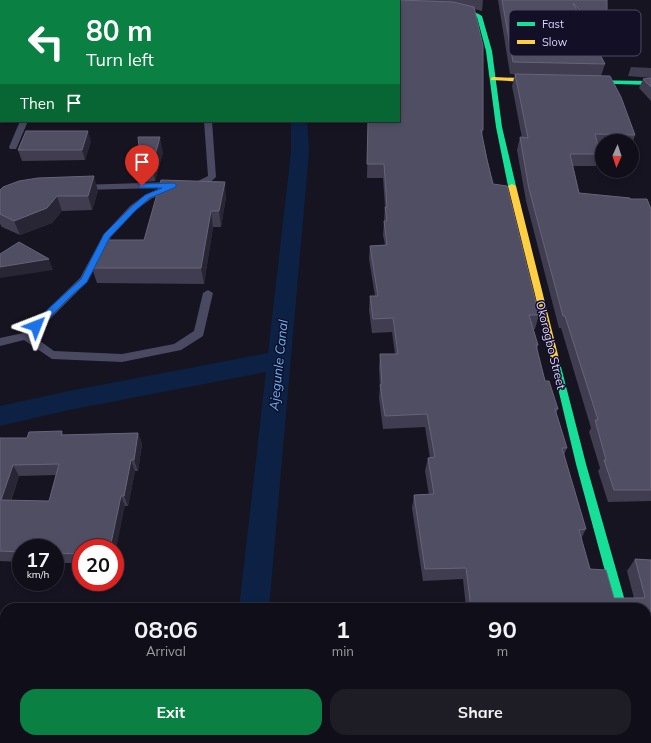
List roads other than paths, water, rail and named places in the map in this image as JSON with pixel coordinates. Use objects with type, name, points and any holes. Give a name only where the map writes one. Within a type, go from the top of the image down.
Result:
[{"type":"street","name":"Okorogbo Street","points":[[400,7],[473,12],[479,16],[489,51],[499,127],[518,215],[581,464],[620,603]]},
{"type":"street","points":[[493,79],[556,81]]},
{"type":"street","points":[[572,81],[651,83]]},
{"type":"lane","points":[[13,147],[24,122]]},
{"type":"lane","points":[[71,187],[198,185],[212,177],[208,122]]},
{"type":"lane","points":[[0,342],[26,336],[84,280],[107,236],[133,208],[148,197],[174,186]]},
{"type":"lane","points":[[26,336],[52,356],[122,358],[177,347],[199,333],[208,294]]},
{"type":"waterway","name":"Ajegunle Canal","points":[[255,603],[300,152],[299,122]]},
{"type":"waterway","points":[[0,416],[69,400],[279,360]]}]
